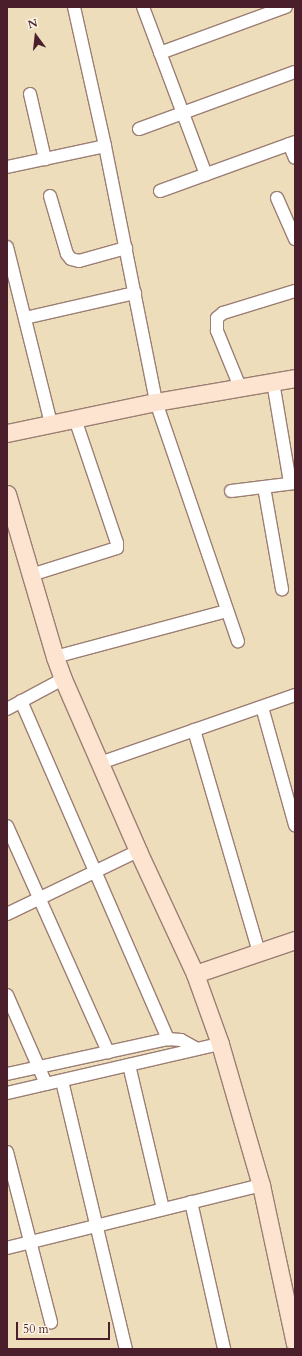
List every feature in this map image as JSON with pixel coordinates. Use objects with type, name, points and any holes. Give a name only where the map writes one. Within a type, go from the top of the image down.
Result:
[{"type":"street","points":[[74,7],[105,146],[156,402],[238,641]]},
{"type":"street","points":[[143,7],[206,175]]},
{"type":"street","points":[[160,53],[286,7]]},
{"type":"street","points":[[293,7],[295,12]]},
{"type":"street","points":[[139,129],[295,72]]},
{"type":"street","points":[[30,94],[45,159]]},
{"type":"street","points":[[160,191],[292,143],[295,158]]},
{"type":"street","points":[[7,167],[105,146]]},
{"type":"street","points":[[50,196],[67,254],[71,259],[79,261],[126,248]]},
{"type":"street","points":[[277,198],[295,239]]},
{"type":"street","points":[[7,247],[51,424]]},
{"type":"street","points":[[240,387],[217,331],[217,318],[223,314],[295,291]]},
{"type":"street","points":[[25,318],[135,293]]},
{"type":"street","points":[[7,433],[156,402],[295,378]]},
{"type":"street","points":[[231,491],[264,488],[293,483],[273,382]]},
{"type":"street","points":[[31,575],[117,548],[118,543],[75,419]]},
{"type":"street","points":[[264,488],[282,589]]},
{"type":"street","points":[[7,494],[55,657],[63,679],[138,851],[195,974],[220,1044],[261,1185],[292,1316],[295,1343]]},
{"type":"street","points":[[55,657],[227,611]]},
{"type":"street","points":[[8,706],[21,701],[63,679]]},
{"type":"street","points":[[100,763],[295,695]]},
{"type":"street","points":[[21,701],[168,1039]]},
{"type":"street","points":[[262,707],[295,825]]},
{"type":"street","points":[[194,730],[259,952]]},
{"type":"street","points":[[7,826],[108,1052]]},
{"type":"street","points":[[7,914],[138,851]]},
{"type":"street","points":[[195,974],[295,940]]},
{"type":"street","points":[[7,995],[46,1084]]},
{"type":"street","points":[[7,1074],[168,1039],[181,1040],[197,1049]]},
{"type":"street","points":[[7,1093],[220,1044]]},
{"type":"street","points":[[129,1065],[163,1209]]},
{"type":"street","points":[[62,1081],[126,1349]]},
{"type":"street","points":[[7,1152],[32,1242],[51,1322]]},
{"type":"street","points":[[7,1248],[261,1185]]},
{"type":"street","points":[[191,1202],[224,1349]]}]
